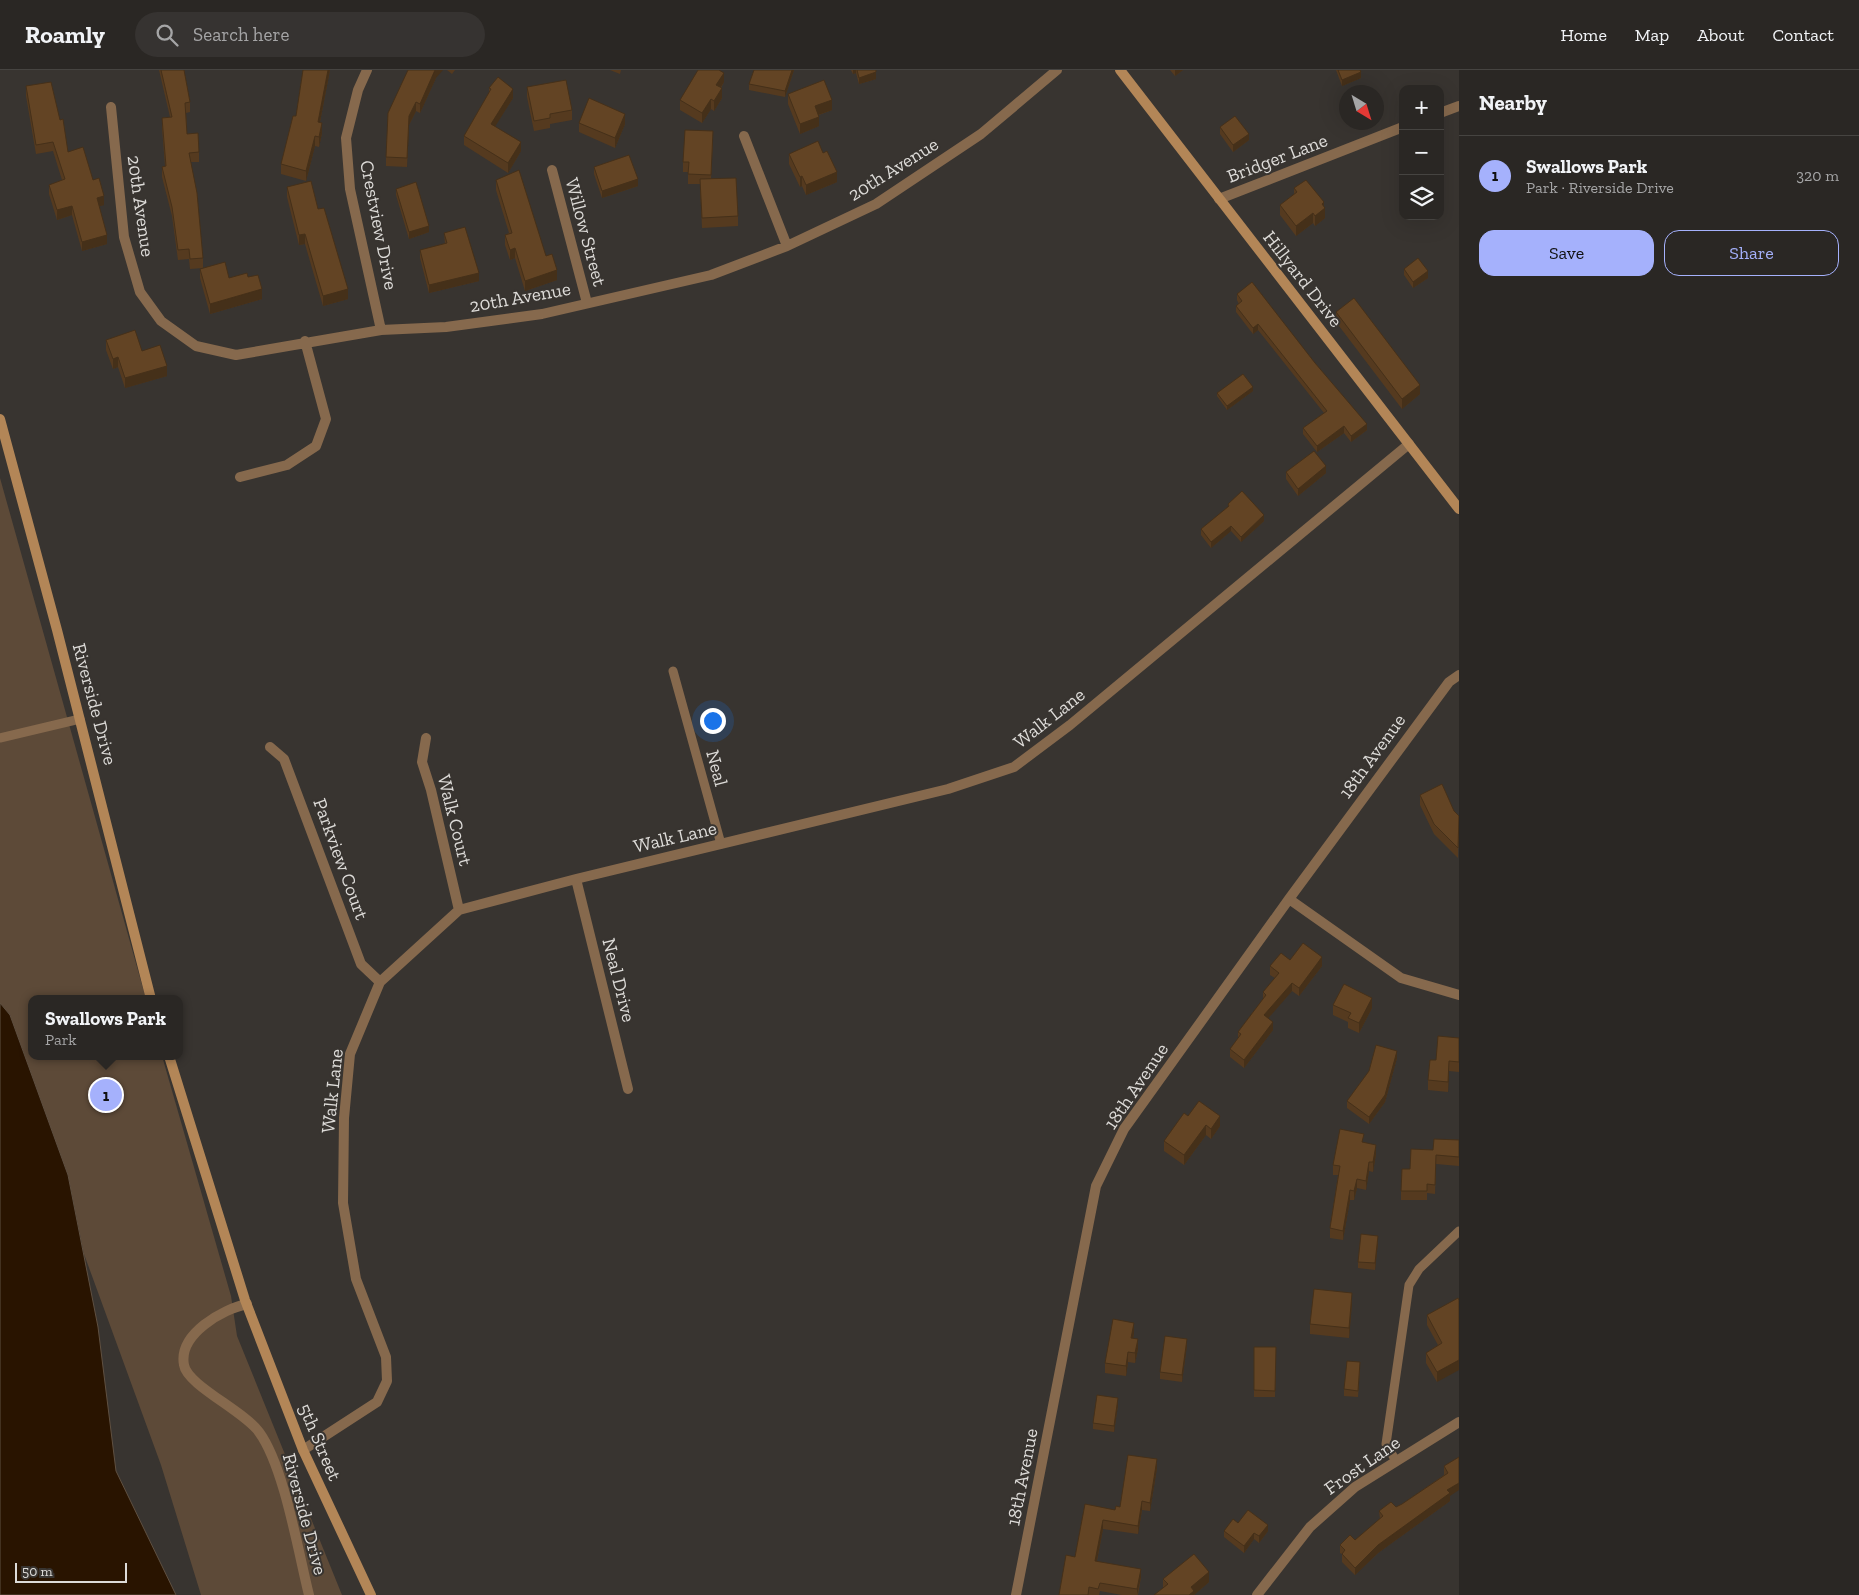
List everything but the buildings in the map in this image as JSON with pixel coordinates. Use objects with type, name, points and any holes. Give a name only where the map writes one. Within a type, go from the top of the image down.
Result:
[{"type":"main road","name":"Hillyard Drive","points":[[1120,70],[1459,509]]},
{"type":"main road","name":"Riverside Drive","points":[[0,419],[151,995]]},
{"type":"main road","points":[[170,1060],[246,1302]]},
{"type":"main road","name":"5th Street","points":[[246,1302],[303,1450],[371,1595]]},
{"type":"street","name":"Crestview Drive","points":[[368,70],[358,90],[346,138],[350,189],[381,330]]},
{"type":"street","name":"20th Avenue","points":[[112,107],[124,237],[140,292],[161,321],[196,346],[236,355],[304,341],[381,330],[446,327],[542,314],[711,276],[787,246],[876,204],[981,134],[1057,70]]},
{"type":"street","points":[[1444,112],[1459,106]]},
{"type":"street","name":"Bridger Lane","points":[[1219,199],[1399,129]]},
{"type":"street","points":[[744,136],[787,246]]},
{"type":"street","name":"Willow Street","points":[[552,170],[587,303]]},
{"type":"street","points":[[240,477],[287,465],[316,446],[326,419],[304,341]]},
{"type":"street","name":"Walk Lane","points":[[303,1450],[377,1402],[387,1381],[386,1357],[356,1279],[343,1203],[344,1118],[350,1054],[380,982],[459,910],[576,879],[948,789],[1014,767],[1070,725],[1410,444]]},
{"type":"street","name":"18th Avenue","points":[[1016,1595],[1096,1186],[1124,1129],[1289,899],[1449,682],[1459,675]]},
{"type":"street","name":"Walk Court","points":[[426,738],[422,762],[459,910]]},
{"type":"street","name":"Parkview Court","points":[[270,747],[284,758],[361,964],[380,982]]},
{"type":"street","name":"Neal Drive","points":[[576,879],[628,1089]]},
{"type":"street","points":[[1289,899],[1402,978],[1459,995]]},
{"type":"street","name":"Riverside Drive","points":[[246,1302],[226,1310],[200,1328],[185,1350],[184,1366],[193,1380],[248,1420],[266,1443],[288,1510],[309,1595]]},
{"type":"street","name":"Frost Lane","points":[[1256,1595],[1310,1527],[1355,1487],[1459,1422]]},
{"type":"lane","name":"Neal","points":[[672,671],[721,844]]},
{"type":"lane","points":[[0,738],[80,719]]},
{"type":"lane","points":[[1396,1461],[1386,1444],[1409,1285],[1419,1270],[1459,1231]]},
{"type":"shaded area","points":[[0,478],[145,995],[28,995],[28,1060],[163,1060],[231,1296],[237,1336],[342,1595],[201,1595],[161,1465],[84,1254],[68,1175],[10,1015],[0,1003]]},
{"type":"shaded area","points":[[0,1003],[10,1015],[68,1175],[98,1327],[116,1471],[176,1595],[0,1595]]},
{"type":"place","name":"Swallows Park","points":[[106,1095]]}]
